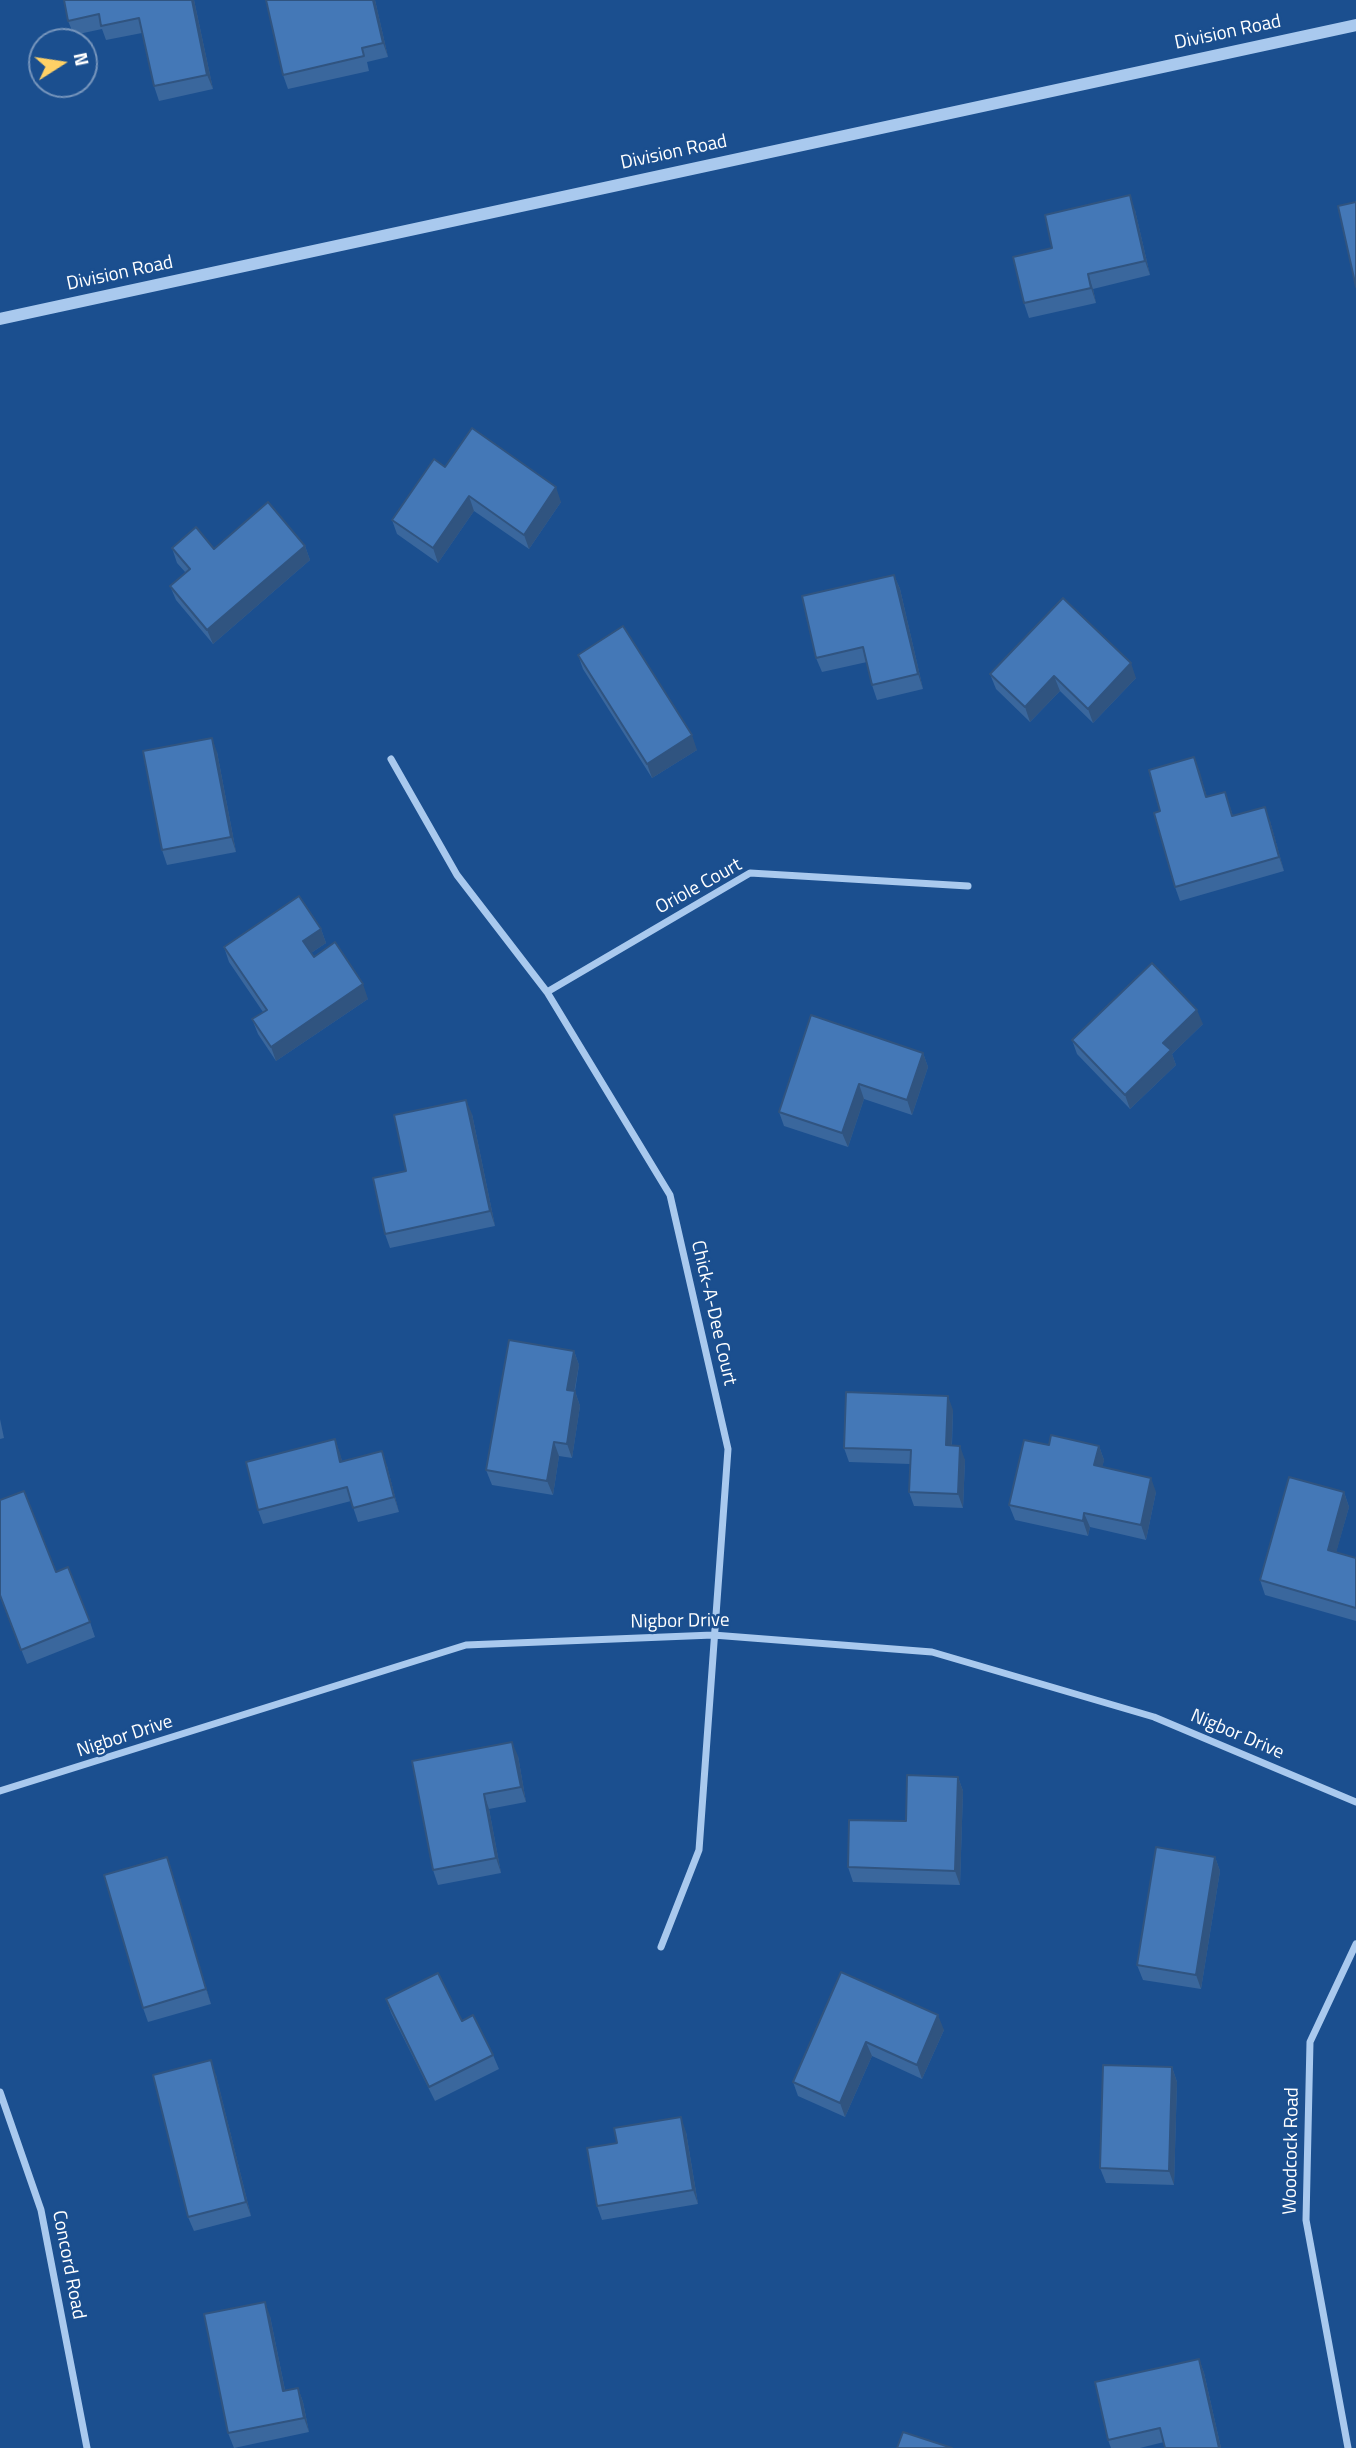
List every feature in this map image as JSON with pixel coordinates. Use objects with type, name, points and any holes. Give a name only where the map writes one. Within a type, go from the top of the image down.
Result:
[{"type":"street","name":"Division Road","points":[[0,319],[1356,25]]},
{"type":"street","name":"Chick-A-Dee Court","points":[[391,760],[457,875],[547,992],[670,1195],[728,1449],[699,1850],[661,1947]]},
{"type":"street","name":"Oriole Court","points":[[547,992],[750,873],[968,886]]},
{"type":"street","name":"Nigbor Drive","points":[[0,1791],[466,1645],[713,1634],[932,1652],[1154,1717],[1356,1802]]},
{"type":"street","name":"Woodcock Road","points":[[1348,2448],[1306,2220],[1310,2042],[1356,1944]]},
{"type":"street","name":"Concord Road","points":[[0,2092],[41,2210],[87,2448]]},
{"type":"building","points":[[64,0],[192,0],[207,75],[154,86],[139,18],[101,26],[99,14],[68,21]]},
{"type":"building","points":[[266,0],[373,0],[383,43],[362,48],[364,56],[283,75]]},
{"type":"building","points":[[1130,195],[1145,261],[1088,274],[1091,288],[1024,303],[1013,257],[1052,248],[1045,215]]},
{"type":"building","points":[[1356,202],[1356,287],[1338,206]]},
{"type":"building","points":[[472,428],[556,487],[524,535],[469,496],[433,548],[392,520],[434,459],[445,467]]},
{"type":"building","points":[[268,502],[305,546],[207,630],[170,586],[190,569],[172,548],[196,527],[214,549]]},
{"type":"building","points":[[894,575],[918,674],[872,685],[863,647],[816,658],[802,596]]},
{"type":"building","points":[[1063,598],[1131,663],[1088,709],[1054,676],[1025,707],[990,674]]},
{"type":"building","points":[[623,626],[692,735],[647,764],[578,655]]},
{"type":"building","points":[[212,738],[231,837],[162,850],[143,751]]},
{"type":"building","points":[[1194,757],[1206,797],[1225,792],[1232,816],[1265,807],[1279,857],[1175,887],[1154,813],[1160,811],[1149,770]]},
{"type":"building","points":[[299,896],[321,929],[303,941],[314,957],[335,942],[363,984],[271,1047],[252,1019],[267,1010],[224,947]]},
{"type":"building","points":[[1152,963],[1197,1010],[1163,1043],[1171,1050],[1125,1095],[1072,1040]]},
{"type":"building","points":[[811,1015],[923,1053],[907,1100],[859,1084],[842,1133],[779,1112]]},
{"type":"building","points":[[466,1100],[490,1211],[385,1234],[373,1178],[406,1171],[394,1115]]},
{"type":"building","points":[[509,1340],[574,1351],[567,1390],[575,1391],[567,1444],[554,1442],[547,1481],[486,1470]]},
{"type":"building","points":[[846,1392],[948,1396],[946,1445],[960,1446],[958,1494],[909,1492],[911,1450],[844,1448]]},
{"type":"building","points":[[1051,1435],[1099,1446],[1094,1465],[1151,1478],[1141,1525],[1084,1513],[1083,1521],[1009,1505],[1024,1440],[1049,1445]]},
{"type":"building","points":[[335,1439],[340,1462],[382,1451],[394,1497],[353,1508],[347,1487],[258,1510],[246,1462]]},
{"type":"building","points":[[1289,1477],[1344,1492],[1328,1550],[1356,1558],[1356,1608],[1260,1580]]},
{"type":"building","points":[[24,1491],[56,1572],[68,1567],[90,1622],[21,1650],[0,1595],[0,1500]]},
{"type":"building","points":[[512,1742],[521,1787],[484,1794],[496,1858],[433,1870],[412,1761]]},
{"type":"building","points":[[907,1775],[958,1777],[955,1871],[848,1867],[849,1820],[906,1821]]},
{"type":"building","points":[[1156,1847],[1215,1857],[1196,1975],[1137,1965]]},
{"type":"building","points":[[167,1857],[206,1989],[143,2008],[104,1875]]},
{"type":"building","points":[[841,1972],[938,2015],[917,2065],[866,2042],[840,2103],[793,2082]]},
{"type":"building","points":[[438,1973],[462,2021],[473,2015],[493,2055],[429,2087],[386,1999]]},
{"type":"building","points":[[211,2060],[246,2202],[188,2217],[153,2075]]},
{"type":"building","points":[[1103,2065],[1172,2067],[1169,2171],[1100,2168]]},
{"type":"building","points":[[681,2117],[693,2190],[597,2206],[587,2148],[617,2143],[614,2128]]},
{"type":"building","points":[[265,2302],[283,2391],[298,2388],[304,2418],[228,2433],[204,2314]]},
{"type":"building","points":[[1199,2359],[1219,2448],[1165,2448],[1160,2428],[1108,2440],[1095,2382]]},
{"type":"building","points":[[903,2432],[952,2448],[897,2448]]}]
